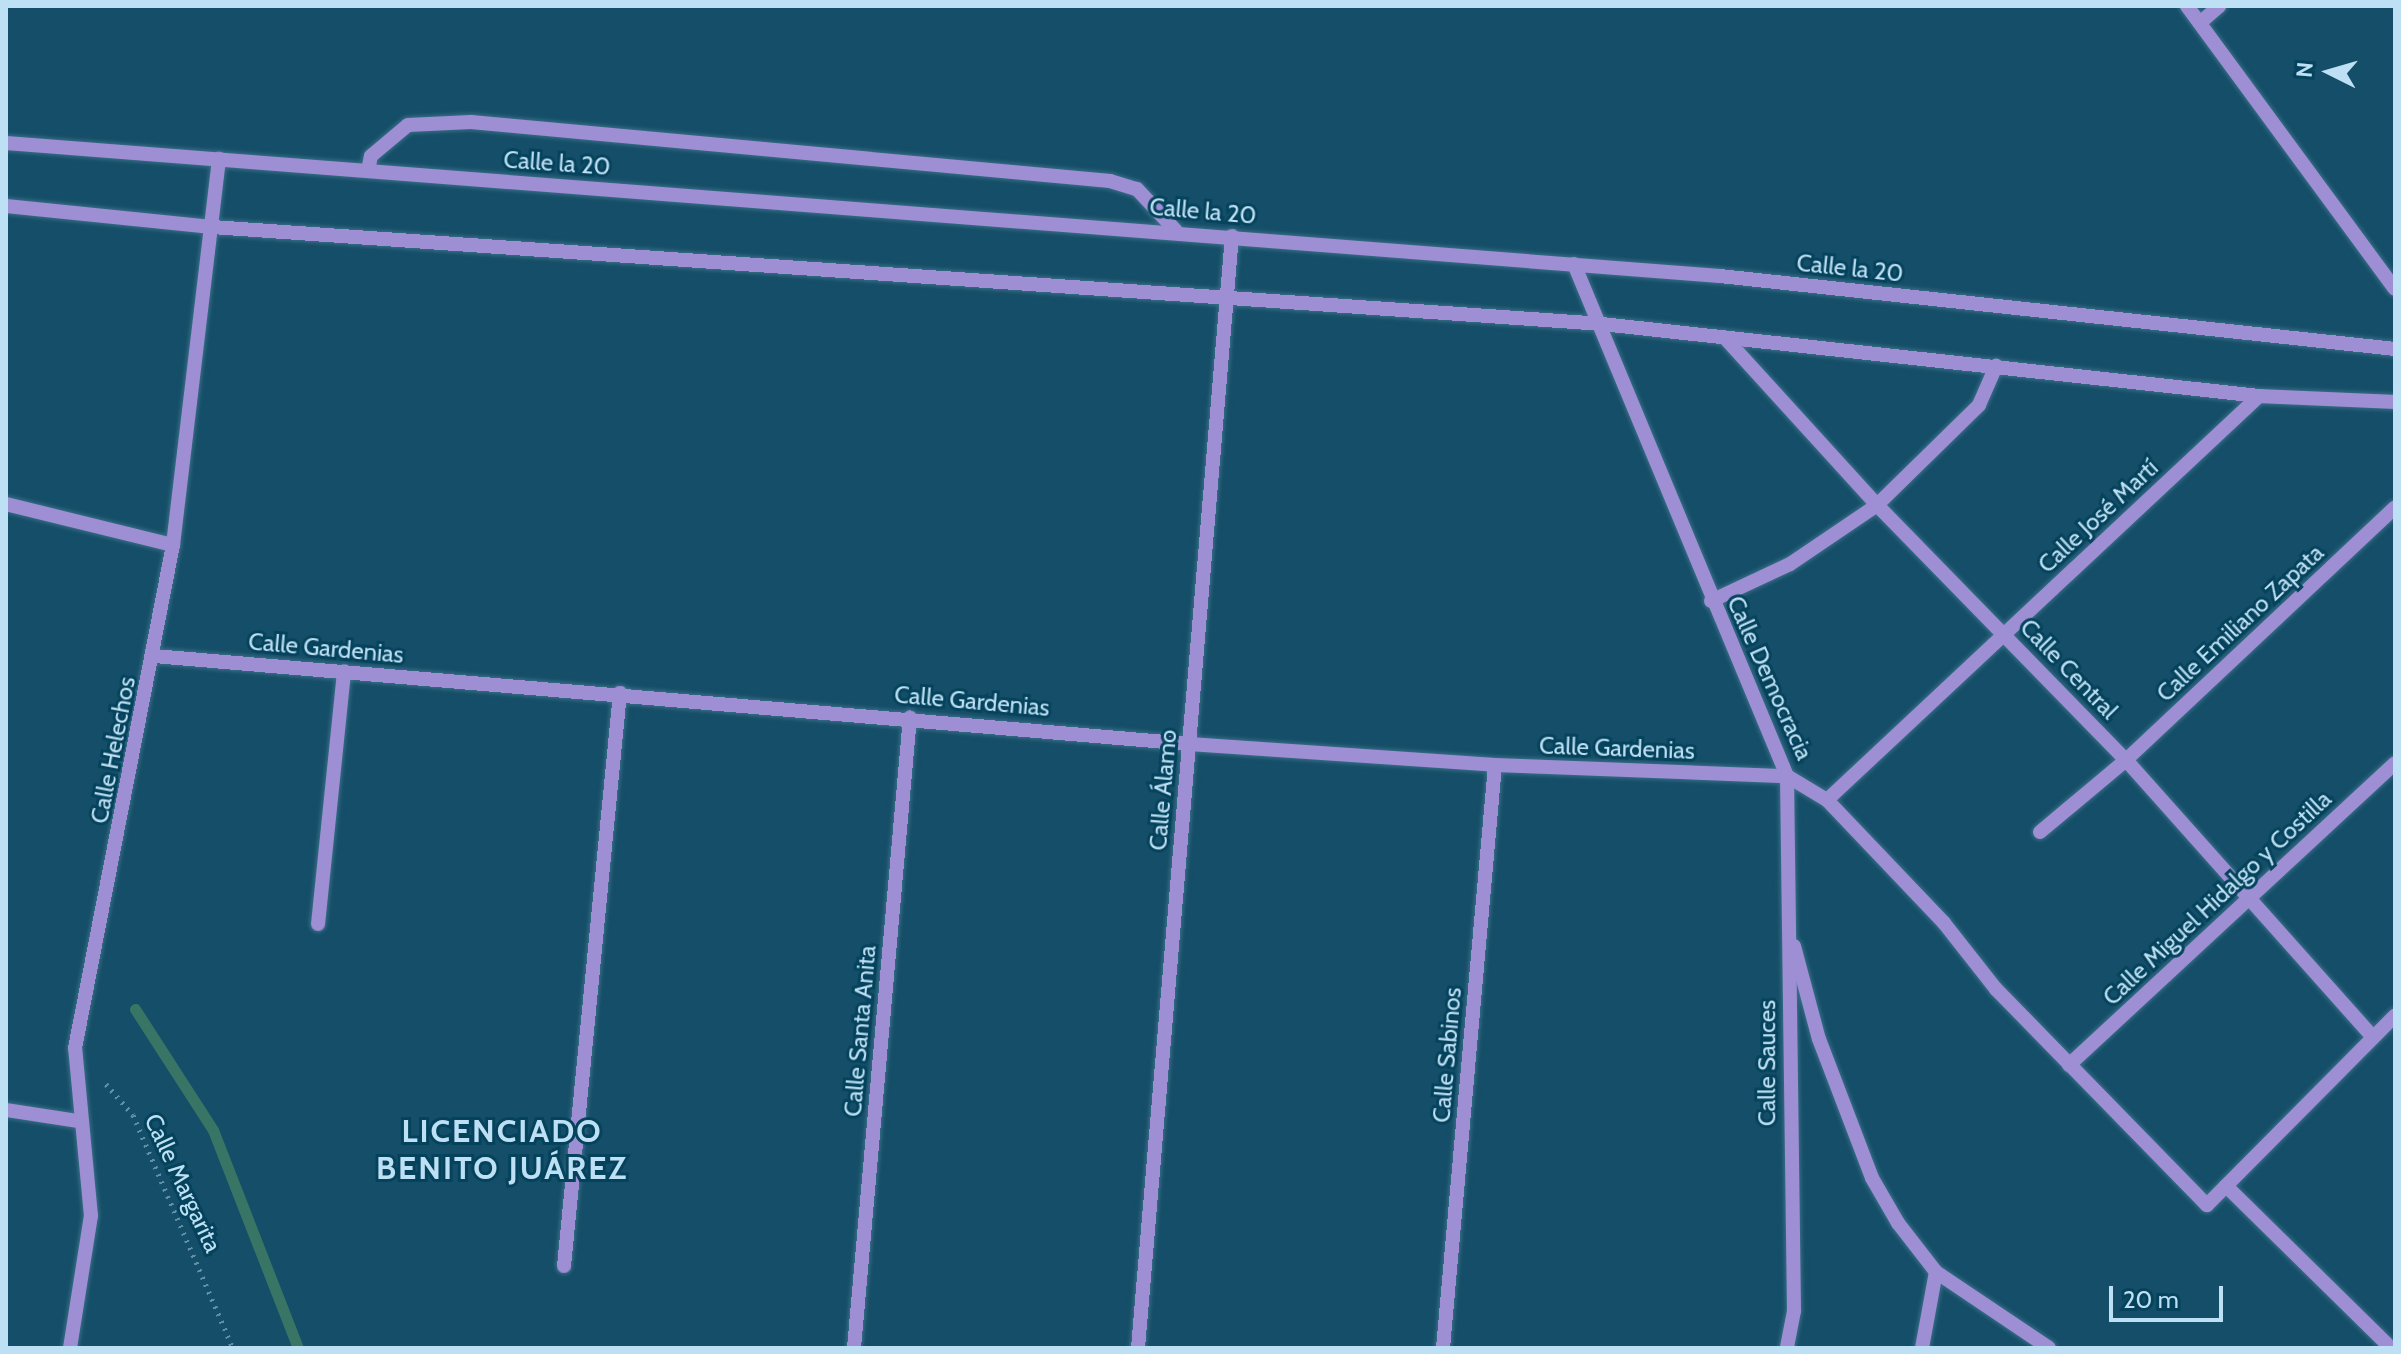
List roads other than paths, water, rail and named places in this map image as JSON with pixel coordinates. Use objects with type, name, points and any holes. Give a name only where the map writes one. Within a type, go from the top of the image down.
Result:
[{"type":"street","points":[[2187,6],[2202,21],[2395,289]]},
{"type":"street","points":[[2202,21],[2219,6]]},
{"type":"street","points":[[368,171],[371,156],[408,125],[471,122],[1110,181],[1137,189],[1176,231]]},
{"type":"street","name":"Calle la 20","points":[[6,143],[1574,264],[2395,349]]},
{"type":"street","name":"Calle Helechos","points":[[70,1348],[91,1216],[90,1172],[78,1121],[75,1048],[154,656],[173,545],[219,159]]},
{"type":"street","points":[[6,206],[212,227],[1602,324],[2259,396],[2395,402]]},
{"type":"street","name":"Calle Álamo","points":[[1138,1348],[1232,236]]},
{"type":"street","name":"Calle Democracia","points":[[1574,264],[1602,324],[1711,601],[1787,776],[1827,800],[2069,1065],[2207,1205],[2226,1186]]},
{"type":"street","name":"Calle Central","points":[[1725,338],[1877,505],[2126,760],[2252,896],[2373,1037]]},
{"type":"street","points":[[1711,601],[1790,564],[1877,505],[1979,405],[1996,366]]},
{"type":"street","name":"Calle José Martí","points":[[1827,800],[2259,396]]},
{"type":"street","points":[[6,504],[173,545]]},
{"type":"street","name":"Calle Emiliano Zapata","points":[[2040,832],[2126,760],[2395,507]]},
{"type":"street","name":"Calle Gardenias","points":[[154,656],[910,717],[1189,744],[1495,765],[1787,776]]},
{"type":"street","points":[[318,924],[344,671]]},
{"type":"street","points":[[564,1266],[620,693]]},
{"type":"street","name":"Calle Santa Anita","points":[[854,1348],[910,717]]},
{"type":"street","name":"Calle Miguel Hidalgo y Costilla","points":[[2069,1065],[2395,763]]},
{"type":"street","name":"Calle Sabinos","points":[[1443,1348],[1495,765]]},
{"type":"street","name":"Calle Sauces","points":[[1787,776],[1794,1311],[1787,1348]]},
{"type":"street","points":[[1788,926],[1819,1039],[1872,1178],[1898,1223],[1936,1272],[2049,1348]]},
{"type":"street","points":[[2388,1343],[2226,1186],[2395,1016]]},
{"type":"street","points":[[6,1110],[78,1121]]},
{"type":"street","points":[[1922,1348],[1936,1272]]},
{"type":"waterway","points":[[135,1009],[213,1130],[298,1348]]},
{"type":"district","name":"LICENCIADO BENITO JUÁREZ","points":[[502,1150]]}]
